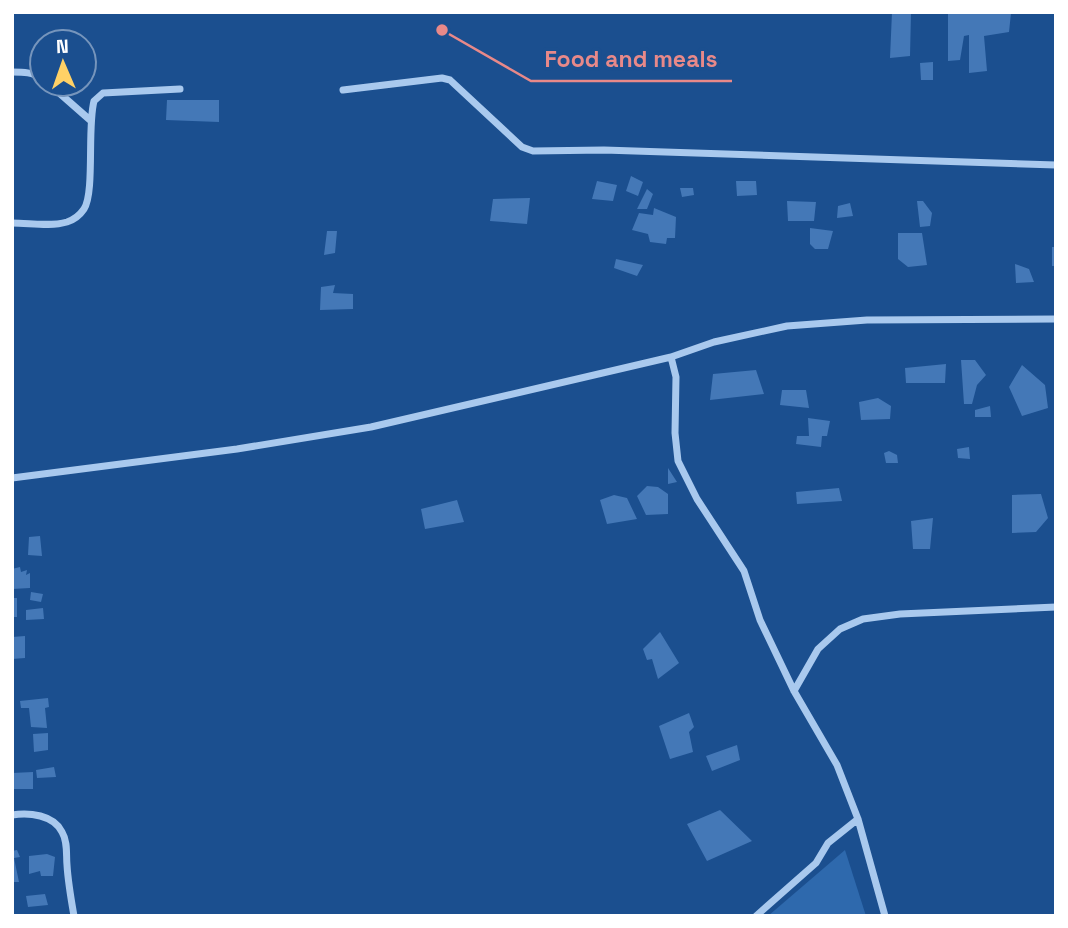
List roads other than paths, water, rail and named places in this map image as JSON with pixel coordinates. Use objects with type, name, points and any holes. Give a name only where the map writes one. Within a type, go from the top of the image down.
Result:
[{"type":"street","points":[[343,90],[442,78],[450,80],[522,147],[533,151],[604,150],[1056,165]]},
{"type":"street","points":[[12,223],[65,223],[76,218],[85,208],[89,192],[90,120],[93,101],[103,93],[180,89]]},
{"type":"street","points":[[65,98],[90,120]]},
{"type":"street","points":[[12,478],[237,449],[371,427],[671,357],[714,342],[786,326],[867,320],[1056,319]]},
{"type":"street","points":[[671,357],[676,377],[675,433],[678,461],[697,499],[744,571],[760,620],[794,691],[836,765],[858,819],[885,916]]},
{"type":"street","points":[[794,691],[818,649],[840,629],[863,619],[900,614],[1056,607]]},
{"type":"street","points":[[12,815],[37,815],[54,821],[62,831],[74,916]]},
{"type":"street","points":[[756,916],[816,863],[828,843],[858,819]]},
{"type":"place","name":"Food and meals","points":[[442,30]]}]
